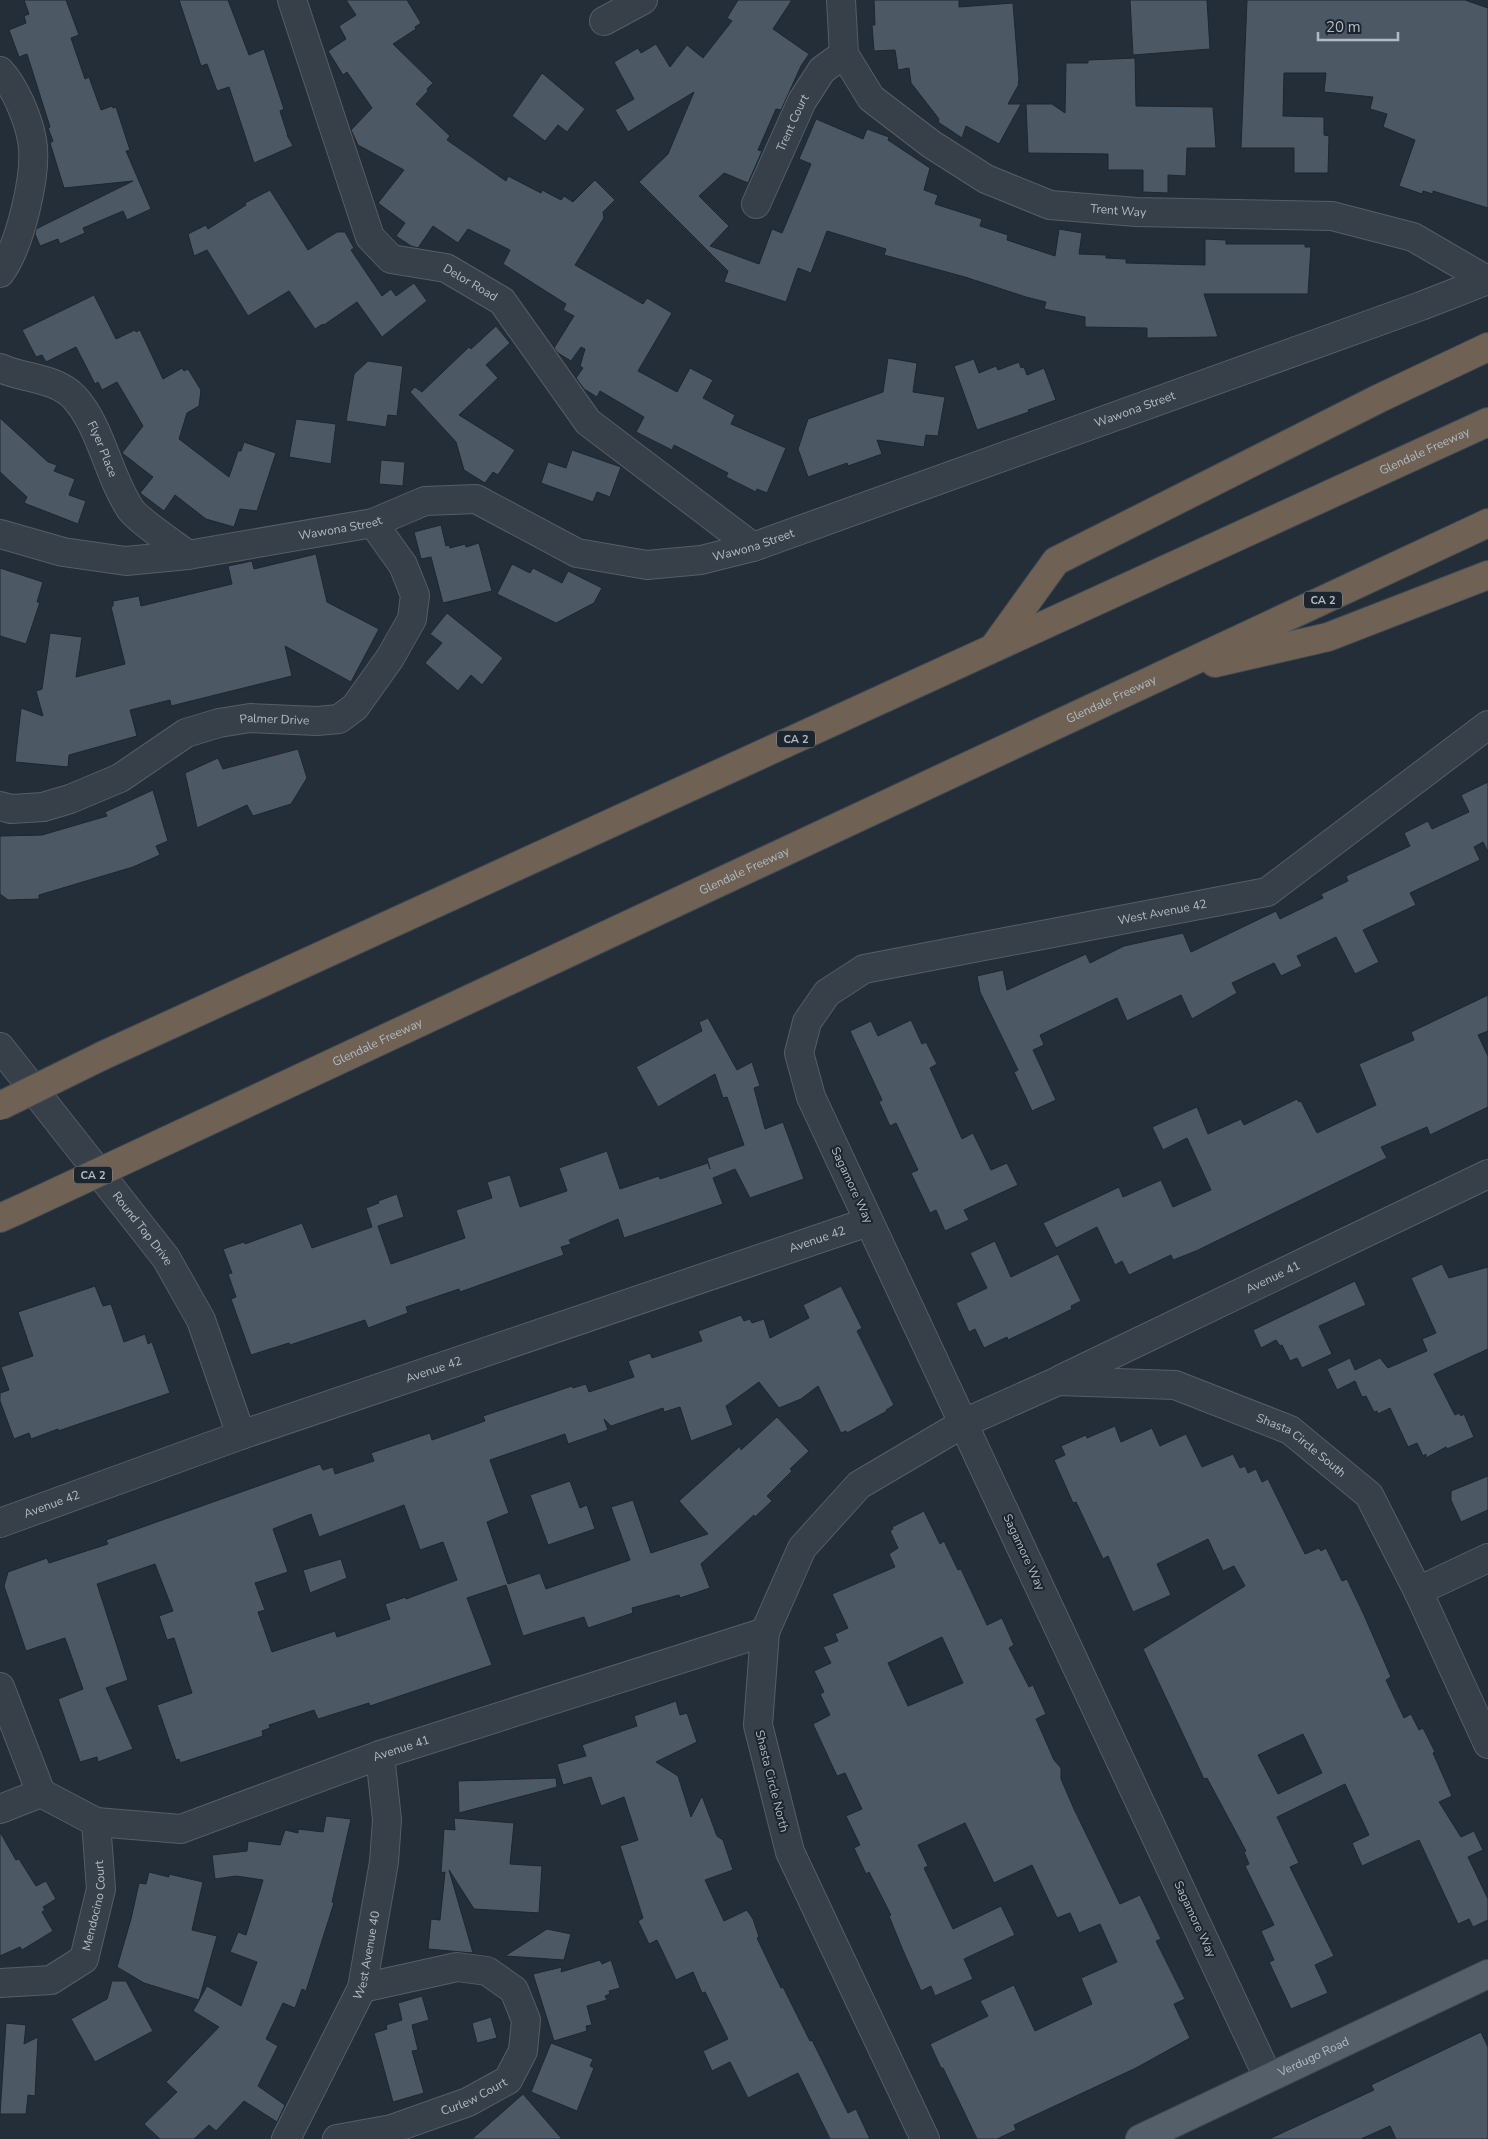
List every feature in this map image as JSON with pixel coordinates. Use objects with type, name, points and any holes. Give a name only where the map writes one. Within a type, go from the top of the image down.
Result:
[{"type":"highway","points":[[992,649],[1056,560],[1380,398],[1488,347]]},
{"type":"highway","name":"Glendale Freeway","points":[[0,1106],[104,1056],[1488,422]]},
{"type":"highway","name":"Glendale Freeway","points":[[9,1214],[1488,523]]},
{"type":"highway","points":[[1157,677],[1328,637],[1488,575]]},
{"type":"main road","name":"Verdugo Road","points":[[1140,2139],[1488,1974]]},
{"type":"street","name":"Delor Road","points":[[292,0],[370,237],[391,259],[446,268],[502,301],[588,422],[753,547]]},
{"type":"street","points":[[604,21],[643,0]]},
{"type":"street","name":"Trent Way","points":[[841,0],[844,54],[871,98],[931,144],[986,179],[1050,205],[1136,212],[1332,216],[1413,237],[1488,280]]},
{"type":"street","name":"Trent Court","points":[[756,204],[802,102],[822,70],[844,54]]},
{"type":"street","points":[[0,71],[24,111],[33,142],[31,182],[21,228],[0,273]]},
{"type":"street","name":"Wawona Street","points":[[0,534],[63,552],[126,561],[188,555],[373,523],[425,501],[476,499],[577,553],[647,565],[701,560],[753,547],[1421,306],[1488,280]]},
{"type":"street","name":"Flyer Place","points":[[0,368],[14,374],[49,381],[73,397],[89,418],[113,477],[132,512],[188,555]]},
{"type":"street","name":"Palmer Drive","points":[[0,806],[10,809],[43,807],[70,799],[120,778],[186,733],[219,723],[250,718],[317,722],[339,719],[355,707],[390,658],[412,619],[415,595],[403,565],[373,523]]},
{"type":"street","name":"West Avenue 42","points":[[807,1022],[827,993],[864,969],[1267,892],[1488,726]]},
{"type":"street","name":"Sagamore Way","points":[[807,1022],[799,1053],[811,1097],[1268,2077]]},
{"type":"street","name":"Round Top Drive","points":[[0,1047],[166,1258],[201,1320],[241,1435]]},
{"type":"street","name":"Avenue 41","points":[[1058,1381],[1488,1174]]},
{"type":"street","name":"Avenue 42","points":[[0,1524],[241,1435],[868,1222]]},
{"type":"street","name":"Shasta Circle South","points":[[964,1424],[1058,1381],[1175,1385],[1290,1430],[1369,1495],[1418,1591],[1488,1744]]},
{"type":"street","name":"Shasta Circle North","points":[[925,2139],[790,1852],[758,1725],[766,1632],[802,1548],[859,1485],[964,1424]]},
{"type":"street","points":[[1418,1591],[1488,1558]]},
{"type":"street","name":"Avenue 41","points":[[41,1793],[96,1822],[181,1829],[380,1755],[766,1632]]},
{"type":"street","points":[[0,1687],[41,1793],[0,1809]]},
{"type":"street","name":"West Avenue 40","points":[[286,2139],[362,1988],[384,1862],[387,1829],[380,1755]]},
{"type":"street","name":"Mendocino Court","points":[[0,1983],[51,1980],[84,1959],[101,1889],[96,1822]]},
{"type":"street","name":"Curlew Court","points":[[337,2139],[392,2129],[468,2102],[508,2080],[523,2051],[526,2020],[514,1990],[487,1971],[456,1967],[362,1988]]},
{"type":"building","points":[[24,0],[66,0],[79,35],[71,38],[85,79],[89,77],[101,110],[112,106],[113,108],[116,107],[130,150],[126,151],[151,209],[127,220],[123,211],[83,228],[85,233],[60,244],[58,239],[40,246],[35,234],[36,229],[133,181],[64,188],[50,143],[53,141],[48,128],[50,127],[27,54],[19,57],[9,30],[26,23],[24,16],[29,14]]},
{"type":"building","points":[[179,0],[228,0],[249,55],[264,49],[284,109],[280,111],[287,135],[293,146],[254,163],[229,87],[217,91],[207,64],[201,66]]},
{"type":"building","points":[[346,0],[407,0],[421,23],[415,27],[416,29],[393,44],[433,83],[416,104],[450,136],[447,140],[506,181],[508,176],[541,193],[542,190],[561,200],[564,196],[573,202],[595,180],[615,200],[603,212],[604,218],[575,265],[643,304],[647,298],[672,313],[638,371],[677,392],[690,368],[713,380],[703,398],[735,415],[731,424],[786,448],[767,493],[757,489],[756,492],[726,477],[728,473],[674,445],[672,450],[636,432],[644,417],[600,391],[597,397],[584,389],[576,378],[583,368],[580,366],[585,349],[581,347],[571,361],[558,353],[554,348],[574,316],[563,310],[566,304],[503,264],[510,250],[468,229],[458,243],[433,226],[418,248],[411,246],[396,236],[405,223],[378,203],[404,170],[358,145],[351,130],[372,108],[347,72],[343,75],[328,51],[346,39],[339,26],[356,15]]},
{"type":"building","points":[[738,0],[792,0],[773,29],[809,54],[801,66],[781,110],[776,109],[758,150],[762,151],[748,183],[724,173],[699,196],[729,226],[710,246],[759,264],[772,229],[782,233],[811,164],[799,159],[816,119],[863,139],[867,129],[889,137],[888,140],[930,168],[924,190],[938,195],[935,204],[982,219],[980,226],[1008,235],[1007,240],[1055,256],[1059,229],[1082,233],[1079,254],[1106,255],[1106,258],[1126,259],[1126,263],[1205,265],[1205,239],[1226,240],[1226,244],[1305,244],[1305,247],[1311,247],[1308,294],[1204,294],[1218,337],[1147,338],[1147,328],[1085,327],[1085,317],[1044,309],[1046,302],[884,255],[886,249],[827,231],[811,273],[798,268],[786,302],[724,282],[728,271],[639,182],[668,154],[694,92],[628,132],[615,110],[634,99],[614,62],[638,48],[641,53],[656,44],[670,67],[687,45],[703,58],[732,21],[727,18]]},
{"type":"building","points":[[874,0],[959,0],[959,7],[1013,3],[1019,84],[1008,104],[1021,104],[999,144],[966,126],[962,138],[938,122],[939,119],[911,83],[909,68],[898,70],[895,50],[874,51],[872,25],[875,25]]},
{"type":"building","points":[[1130,0],[1207,0],[1210,49],[1133,55]]},
{"type":"building","points":[[1247,0],[1465,0],[1488,8],[1488,208],[1433,191],[1433,194],[1423,191],[1422,194],[1399,186],[1415,140],[1383,127],[1387,114],[1370,109],[1373,97],[1324,92],[1326,73],[1284,73],[1283,116],[1324,117],[1324,135],[1329,136],[1328,173],[1294,173],[1294,148],[1241,148]]},
{"type":"building","points":[[1135,58],[1136,106],[1213,107],[1216,148],[1187,148],[1186,176],[1168,175],[1168,193],[1143,192],[1143,170],[1108,170],[1108,154],[1028,153],[1026,104],[1052,104],[1065,113],[1066,63],[1088,63],[1088,60]]},
{"type":"building","points":[[542,73],[585,109],[567,132],[558,125],[545,141],[512,116]]},
{"type":"building","points":[[270,190],[308,250],[337,232],[345,232],[354,248],[351,250],[382,296],[391,289],[396,296],[414,283],[427,301],[382,337],[357,302],[324,325],[315,329],[289,291],[248,316],[207,250],[194,256],[188,234],[206,225],[208,229],[246,205],[245,203]]},
{"type":"building","points":[[94,295],[116,339],[135,330],[136,332],[140,330],[163,379],[182,368],[184,371],[188,369],[201,390],[199,406],[187,413],[179,439],[229,477],[238,451],[241,451],[244,442],[276,453],[257,511],[240,509],[234,527],[206,519],[175,495],[164,511],[140,493],[153,477],[122,453],[143,426],[117,382],[102,390],[98,382],[95,384],[76,347],[46,362],[42,355],[36,357],[22,330]]},
{"type":"building","points":[[496,326],[510,343],[486,365],[498,378],[459,415],[515,450],[498,475],[493,472],[485,483],[464,470],[456,442],[410,392],[415,387],[422,392],[469,347],[471,349]]},
{"type":"building","points":[[888,358],[917,363],[913,392],[945,397],[938,436],[926,435],[924,447],[877,440],[882,454],[848,466],[847,463],[808,477],[798,449],[808,419],[883,392]]},
{"type":"building","points":[[974,359],[979,373],[996,366],[998,370],[1019,362],[1021,368],[1024,367],[1027,375],[1044,368],[1056,400],[1028,410],[1029,412],[977,430],[954,366]]},
{"type":"building","points":[[368,361],[403,366],[397,416],[388,415],[386,427],[346,421],[354,374]]},
{"type":"building","points":[[0,418],[48,462],[57,465],[54,471],[75,479],[69,495],[86,501],[78,524],[24,503],[27,497],[0,472]]},
{"type":"building","points":[[296,419],[336,424],[331,464],[289,457]]},
{"type":"building","points":[[572,450],[621,467],[610,497],[597,492],[593,502],[541,483],[548,462],[566,468]]},
{"type":"building","points":[[381,460],[405,462],[403,486],[379,484]]},
{"type":"building","points":[[441,525],[446,546],[449,545],[450,548],[465,544],[466,547],[479,543],[492,591],[443,603],[431,557],[421,559],[414,532]]},
{"type":"building","points":[[316,554],[327,602],[379,629],[351,682],[285,646],[292,676],[171,706],[170,700],[130,710],[137,736],[69,755],[68,767],[15,762],[21,708],[43,716],[36,691],[42,689],[50,633],[82,637],[76,677],[125,664],[111,607],[113,606],[113,601],[139,596],[141,606],[232,584],[228,566],[252,561],[254,569]]},
{"type":"building","points":[[512,564],[530,573],[533,568],[562,583],[568,571],[602,588],[594,603],[556,623],[497,594]]},
{"type":"building","points":[[0,568],[43,582],[37,602],[40,602],[26,644],[0,636]]},
{"type":"building","points":[[447,613],[503,658],[482,685],[471,675],[458,691],[425,663],[442,643],[430,634]]},
{"type":"building","points":[[298,749],[307,778],[291,804],[253,816],[247,805],[197,828],[185,773],[218,758],[223,769]]},
{"type":"building","points":[[1488,782],[1488,852],[1483,842],[1474,847],[1480,860],[1410,893],[1416,905],[1363,930],[1379,962],[1355,974],[1336,937],[1297,956],[1302,966],[1281,976],[1274,963],[1232,983],[1237,993],[1192,1019],[1181,995],[1127,1021],[1117,998],[1040,1035],[1044,1045],[1033,1050],[1056,1100],[1032,1111],[1014,1072],[1018,1070],[980,992],[977,976],[1003,970],[1007,990],[1086,954],[1090,963],[1124,946],[1183,933],[1191,952],[1276,911],[1280,919],[1323,898],[1321,894],[1348,881],[1346,876],[1410,846],[1404,833],[1428,821],[1432,829],[1469,812],[1461,795]]},
{"type":"building","points":[[153,790],[168,841],[156,846],[160,855],[133,867],[39,895],[39,899],[8,900],[0,894],[0,836],[42,835],[107,816],[105,812]]},
{"type":"building","points":[[1488,995],[1488,1031],[1478,1035],[1488,1056],[1488,1107],[1430,1135],[1427,1127],[1381,1147],[1387,1158],[1196,1251],[1173,1260],[1171,1255],[1129,1275],[1122,1261],[1115,1265],[1097,1227],[1056,1248],[1043,1223],[1119,1187],[1123,1197],[1161,1180],[1173,1207],[1211,1190],[1187,1138],[1163,1150],[1152,1127],[1197,1107],[1208,1134],[1241,1119],[1244,1125],[1297,1099],[1299,1102],[1301,1101],[1317,1133],[1376,1105],[1359,1064],[1414,1040],[1411,1032]]},
{"type":"building","points":[[708,1018],[737,1070],[752,1062],[760,1086],[754,1088],[765,1129],[783,1122],[804,1179],[750,1198],[735,1169],[713,1178],[723,1204],[624,1238],[618,1219],[569,1240],[571,1244],[561,1247],[564,1255],[460,1292],[459,1289],[406,1307],[408,1313],[368,1328],[365,1320],[290,1345],[289,1343],[251,1355],[231,1299],[236,1297],[228,1274],[232,1273],[223,1249],[244,1242],[245,1244],[302,1223],[312,1248],[372,1227],[366,1208],[397,1194],[404,1217],[378,1226],[391,1264],[465,1238],[456,1210],[492,1198],[487,1182],[510,1175],[520,1207],[567,1191],[559,1168],[607,1151],[620,1189],[659,1176],[660,1179],[708,1163],[710,1169],[707,1158],[744,1145],[727,1097],[723,1098],[715,1074],[658,1107],[636,1067],[702,1031],[699,1022]]},
{"type":"building","points":[[911,1020],[922,1044],[926,1042],[937,1064],[930,1068],[962,1139],[973,1133],[991,1170],[1007,1163],[1018,1185],[964,1210],[969,1220],[945,1231],[936,1210],[930,1213],[911,1173],[918,1170],[896,1123],[890,1126],[879,1102],[882,1100],[850,1031],[871,1021],[878,1036]]},
{"type":"building","points":[[995,1241],[1011,1277],[1058,1254],[1081,1301],[1071,1306],[1072,1309],[1048,1321],[1008,1340],[1007,1337],[984,1348],[975,1329],[969,1332],[956,1303],[987,1288],[970,1253]]},
{"type":"building","points":[[1442,1264],[1449,1278],[1488,1267],[1488,1349],[1434,1374],[1455,1415],[1459,1413],[1461,1416],[1464,1414],[1474,1437],[1447,1449],[1446,1447],[1426,1458],[1426,1454],[1423,1456],[1417,1443],[1408,1447],[1390,1408],[1378,1414],[1377,1411],[1374,1412],[1366,1396],[1362,1397],[1355,1381],[1337,1390],[1327,1369],[1350,1358],[1355,1370],[1380,1358],[1388,1368],[1427,1351],[1422,1339],[1436,1333],[1411,1278]]},
{"type":"building","points":[[1355,1281],[1366,1305],[1319,1326],[1332,1354],[1302,1368],[1297,1358],[1290,1361],[1282,1345],[1280,1346],[1276,1340],[1261,1348],[1253,1330]]},
{"type":"building","points":[[95,1286],[103,1306],[111,1304],[124,1342],[145,1334],[148,1344],[152,1342],[170,1393],[31,1439],[29,1433],[14,1439],[0,1401],[0,1393],[9,1390],[1,1367],[33,1356],[18,1312]]},
{"type":"building","points":[[841,1286],[862,1328],[857,1331],[894,1405],[887,1411],[847,1433],[846,1431],[841,1433],[818,1386],[801,1399],[779,1408],[759,1382],[726,1406],[733,1425],[691,1441],[680,1407],[664,1412],[663,1408],[611,1426],[604,1419],[608,1430],[568,1444],[565,1434],[490,1460],[509,1513],[487,1522],[508,1584],[540,1573],[546,1589],[630,1560],[611,1507],[633,1500],[651,1553],[708,1534],[679,1501],[740,1446],[741,1450],[777,1417],[809,1451],[790,1469],[792,1471],[767,1496],[772,1501],[701,1564],[710,1588],[680,1598],[679,1595],[632,1608],[633,1613],[588,1628],[584,1617],[523,1636],[506,1585],[467,1598],[492,1665],[370,1706],[369,1703],[318,1719],[314,1710],[269,1725],[270,1728],[262,1731],[263,1736],[180,1763],[179,1759],[176,1760],[157,1705],[192,1693],[174,1638],[167,1640],[159,1616],[173,1611],[155,1564],[97,1584],[128,1680],[106,1688],[133,1749],[98,1762],[97,1757],[80,1762],[58,1699],[83,1689],[65,1638],[26,1651],[4,1586],[8,1572],[47,1558],[49,1563],[108,1544],[106,1540],[320,1464],[323,1470],[333,1467],[335,1474],[374,1461],[371,1453],[430,1433],[432,1440],[485,1421],[483,1416],[572,1386],[573,1388],[586,1384],[589,1392],[634,1377],[628,1361],[650,1353],[652,1358],[702,1341],[698,1331],[741,1315],[744,1321],[750,1319],[752,1323],[764,1319],[770,1338],[809,1318],[803,1305]],"holes":[[[404,1505],[420,1550],[443,1542],[457,1580],[406,1599],[406,1597],[385,1604],[390,1619],[337,1637],[335,1631],[272,1652],[258,1612],[265,1610],[255,1583],[288,1572],[273,1529],[311,1514],[319,1537]]]},
{"type":"building","points":[[1115,1426],[1121,1442],[1152,1428],[1160,1446],[1186,1434],[1202,1467],[1233,1454],[1240,1468],[1245,1466],[1248,1473],[1256,1469],[1262,1482],[1268,1479],[1305,1554],[1319,1548],[1321,1551],[1326,1548],[1342,1581],[1347,1579],[1364,1615],[1391,1677],[1386,1680],[1404,1718],[1411,1714],[1419,1730],[1423,1728],[1435,1752],[1433,1753],[1452,1796],[1439,1802],[1461,1837],[1474,1831],[1483,1850],[1468,1857],[1488,1899],[1488,1920],[1473,1927],[1469,1919],[1458,1924],[1419,1840],[1362,1866],[1352,1843],[1369,1835],[1345,1784],[1277,1817],[1299,1863],[1290,1867],[1334,1956],[1315,1965],[1328,1993],[1291,2009],[1269,1962],[1274,1960],[1261,1931],[1274,1925],[1245,1866],[1249,1864],[1244,1852],[1246,1851],[1207,1778],[1204,1779],[1143,1649],[1245,1586],[1234,1566],[1223,1571],[1208,1539],[1157,1564],[1171,1595],[1133,1612],[1108,1556],[1103,1559],[1076,1502],[1073,1503],[1054,1460],[1065,1455],[1061,1446],[1086,1435],[1087,1438]],"holes":[[[1303,1734],[1322,1773],[1278,1794],[1258,1755]]]},
{"type":"building","points":[[1488,1476],[1488,1510],[1461,1522],[1451,1500],[1451,1491]]},
{"type":"building","points":[[570,1481],[580,1508],[587,1505],[595,1529],[548,1545],[530,1495]]},
{"type":"building","points":[[924,1511],[940,1544],[944,1541],[958,1570],[961,1569],[987,1625],[1002,1618],[1014,1645],[1009,1648],[1029,1687],[1033,1685],[1046,1714],[1036,1719],[1054,1760],[1061,1768],[1061,1779],[1074,1809],[1120,1904],[1140,1895],[1161,1939],[1156,1941],[1185,1999],[1174,2004],[1190,2038],[1136,2068],[1014,2125],[1016,2130],[997,2139],[977,2139],[930,2044],[988,2016],[980,2001],[1014,1985],[1035,2031],[1092,2004],[1081,1978],[1117,1962],[1100,1924],[1079,1933],[1070,1913],[1057,1918],[1032,1865],[994,1883],[965,1823],[918,1845],[928,1866],[924,1868],[953,1929],[1001,1906],[1015,1935],[964,1959],[973,1979],[935,1996],[931,1986],[921,1991],[889,1916],[891,1915],[869,1872],[866,1874],[854,1848],[860,1845],[846,1816],[862,1809],[845,1773],[837,1776],[813,1724],[830,1715],[820,1694],[824,1692],[814,1671],[831,1663],[823,1647],[838,1641],[835,1634],[848,1628],[832,1594],[895,1567],[889,1554],[898,1548],[890,1531],[893,1529],[892,1527]],"holes":[[[942,1637],[963,1683],[908,1706],[888,1663]]]},
{"type":"building","points":[[341,1559],[347,1578],[310,1593],[303,1570]]},
{"type":"building","points":[[676,1701],[680,1715],[687,1713],[697,1742],[656,1762],[678,1776],[691,1817],[702,1796],[717,1836],[723,1840],[733,1870],[705,1880],[724,1921],[747,1910],[753,1919],[759,1937],[757,1938],[781,1988],[783,1987],[810,2041],[812,2040],[848,2113],[856,2109],[870,2139],[830,2139],[798,2073],[748,2098],[730,2062],[712,2071],[703,2051],[728,2039],[705,1992],[702,1993],[693,1972],[676,1980],[657,1940],[649,1944],[638,1921],[643,1918],[620,1846],[638,1840],[624,1797],[601,1806],[591,1777],[563,1785],[557,1764],[586,1756],[582,1745],[637,1726],[634,1716]]},
{"type":"building","points":[[556,1778],[557,1787],[459,1813],[458,1781]]},
{"type":"building","points":[[326,1816],[351,1819],[332,1902],[334,1903],[306,1991],[302,1989],[295,2008],[283,2003],[266,2039],[278,2046],[258,2086],[285,2105],[277,2122],[244,2101],[216,2131],[209,2125],[194,2139],[160,2139],[144,2124],[177,2092],[166,2082],[219,2027],[193,2011],[207,1986],[241,2006],[257,1962],[230,1952],[238,1932],[246,1935],[263,1880],[236,1876],[215,1879],[212,1855],[247,1851],[248,1841],[280,1845],[285,1830],[298,1833],[298,1829],[323,1832]]},
{"type":"building","points":[[454,1818],[514,1823],[510,1864],[542,1866],[539,1913],[474,1909],[449,1870],[473,1953],[428,1949],[431,1919],[440,1920],[445,1872],[441,1873],[444,1829],[455,1830]]},
{"type":"building","points":[[0,1832],[16,1860],[19,1859],[36,1886],[46,1881],[56,1899],[43,1907],[45,1910],[42,1912],[53,1931],[22,1950],[20,1947],[0,1956]]},
{"type":"building","points":[[149,1872],[169,1877],[169,1874],[203,1882],[192,1930],[217,1936],[199,2000],[144,1983],[117,1967],[139,1883],[146,1884]]},
{"type":"building","points":[[547,1929],[571,1934],[564,1960],[505,1956]]},
{"type":"building","points":[[600,1960],[602,1964],[611,1960],[620,1988],[609,1991],[610,1994],[605,1996],[607,2000],[587,2006],[592,2025],[586,2026],[587,2031],[554,2041],[533,1974],[562,1967],[561,1972]]},
{"type":"building","points":[[112,1981],[126,1981],[153,2031],[95,2062],[71,2019],[107,1999]]},
{"type":"building","points":[[422,1996],[429,2020],[412,2025],[418,2050],[412,2051],[424,2093],[393,2102],[374,2033],[387,2029],[386,2025],[402,2020],[398,2003]]},
{"type":"building","points":[[491,2017],[497,2038],[477,2043],[472,2023]]},
{"type":"building","points":[[6,2023],[26,2025],[24,2044],[38,2037],[35,2096],[28,2095],[26,2114],[0,2114]]},
{"type":"building","points":[[1481,2032],[1488,2047],[1488,2139],[1396,2139],[1390,2126],[1361,2139],[1269,2139],[1374,2090],[1371,2085]]},
{"type":"building","points":[[551,2043],[593,2059],[590,2066],[594,2068],[577,2111],[531,2092]]},
{"type":"building","points":[[523,2094],[562,2139],[472,2139]]}]
